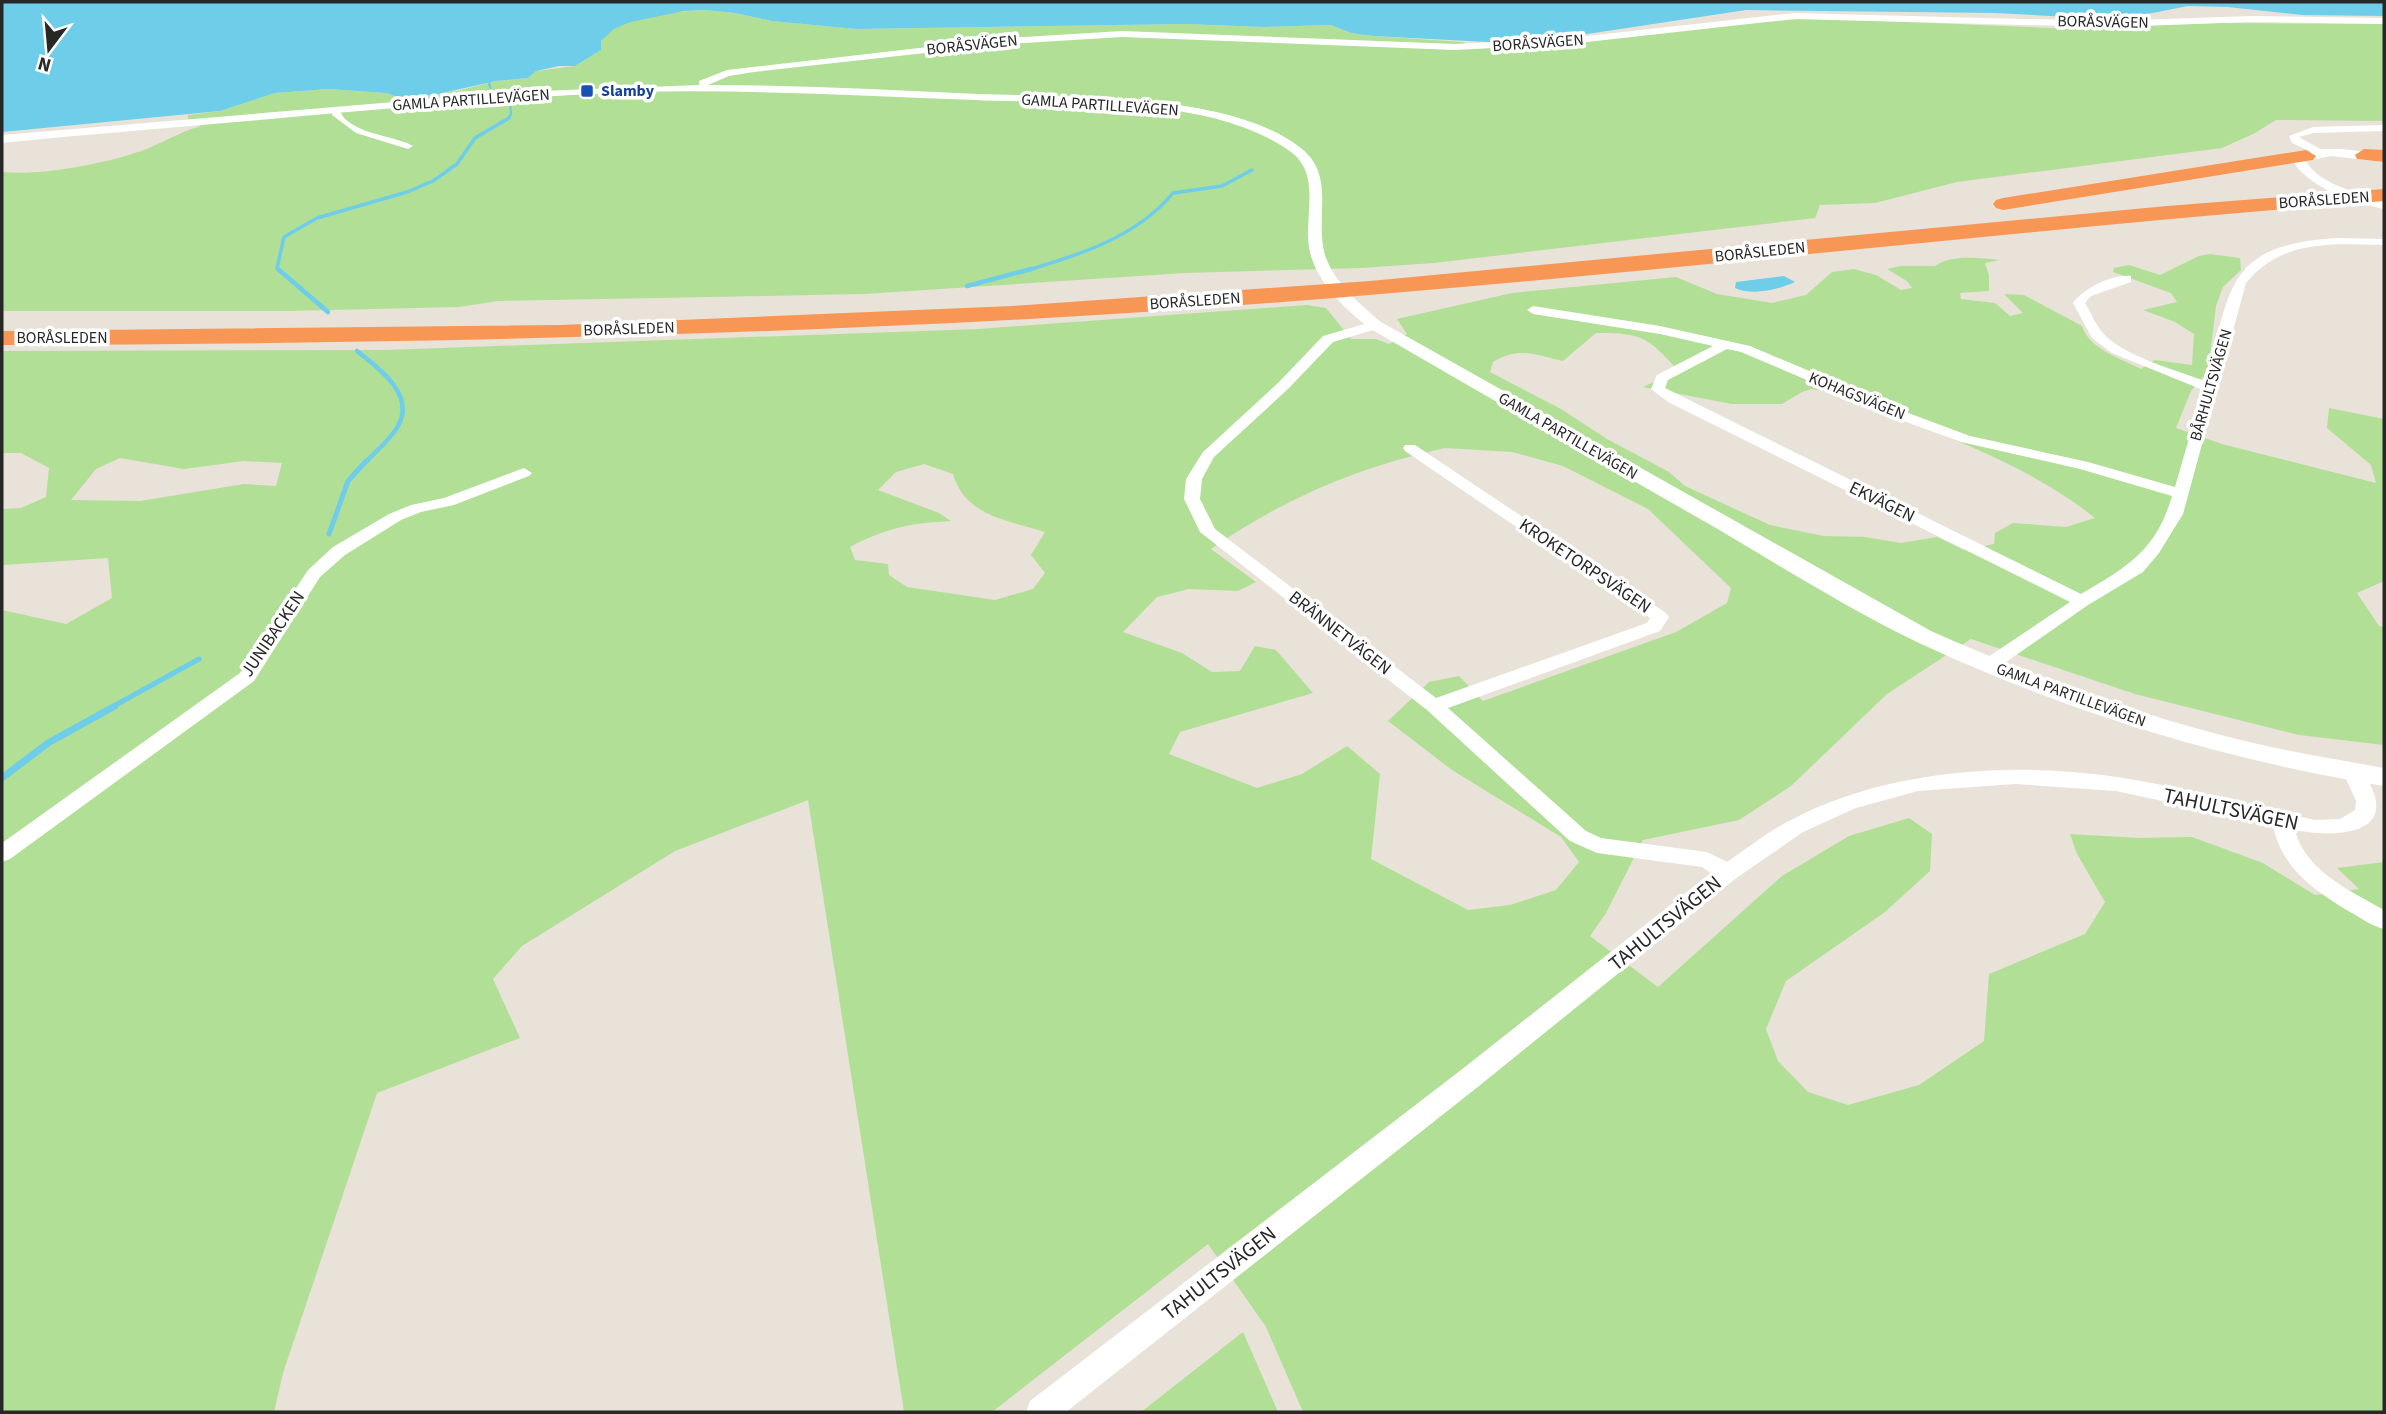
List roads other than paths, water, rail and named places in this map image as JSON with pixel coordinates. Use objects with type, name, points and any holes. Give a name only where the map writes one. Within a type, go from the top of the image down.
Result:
[{"type":"highway","points":[[2364,155],[2384,157]]},
{"type":"highway","points":[[1987,207],[2310,160]]},
{"type":"highway","name":"BORÅSLEDEN","points":[[1810,240],[2145,202],[2384,183]]},
{"type":"highway","name":"BORÅSLEDEN","points":[[2,338],[559,332],[998,314],[1810,240],[2384,195]]},
{"type":"highway","points":[[1810,240],[1948,212]]},
{"type":"highway","points":[[1810,240],[2384,222]]},
{"type":"highway","name":"BORÅSLEDEN","points":[[2,322],[572,316],[1289,288]]},
{"type":"street","name":"BORÅSVÄGEN","points":[[697,88],[717,76],[754,68],[1085,35],[1178,34],[1372,45],[1476,47],[1569,41],[1794,16],[2107,24],[2251,19],[2384,21]]},
{"type":"street","name":"GAMLA PARTILLEVÄGEN","points":[[2,139],[587,91],[697,88],[1112,103],[1188,112],[1249,128],[1286,144],[1310,163],[1318,186],[1317,251],[1332,281],[1352,305],[1376,325],[1814,576],[1923,636],[2048,688],[2164,727],[2261,753],[2384,777]]},
{"type":"street","points":[[336,110],[340,119],[373,137],[408,146]]},
{"type":"street","points":[[2384,128],[2313,130],[2294,136],[2310,160],[2343,190],[2384,205]]},
{"type":"street","points":[[2310,160],[2364,155]]},
{"type":"street","name":"BÅRHULTSVÄGEN","points":[[2082,601],[2137,568],[2151,554],[2175,514],[2240,282],[2257,262],[2269,255],[2338,240],[2384,242]]},
{"type":"street","points":[[2127,279],[2087,293],[2079,303],[2096,335],[2140,361],[2211,388]]},
{"type":"street","name":"KOHAGSVÄGEN","points":[[1533,310],[1660,330],[1758,353],[1894,412],[1966,439],[2083,465],[2179,493]]},
{"type":"street","name":"BRÄNNETVÄGEN","points":[[1376,325],[1328,339],[1284,385],[1208,455],[1194,479],[1192,499],[1208,532],[1434,706],[1578,836],[1597,845],[1707,860],[1727,873]]},
{"type":"street","name":"EKVÄGEN","points":[[1726,344],[1662,378],[1658,389],[1673,399],[2082,601]]},
{"type":"street","name":"KROKETORPSVÄGEN","points":[[1410,448],[1660,617],[1654,627],[1434,706]]},
{"type":"street","name":"JUNIBACKEN","points":[[2,854],[247,677],[314,574],[339,551],[395,517],[417,508],[447,502],[524,473]]},
{"type":"street","points":[[1989,665],[2082,601]]},
{"type":"street","name":"TAHULTSVÄGEN","points":[[1041,1412],[1470,1078],[1727,873],[1794,827],[1849,803],[1918,784],[2015,777],[2116,784],[2283,821],[2330,828],[2358,820],[2365,812],[2366,801],[2353,772]]},
{"type":"street","points":[[2283,821],[2291,850],[2318,880],[2384,921]]},
{"type":"water","points":[[2,2],[2384,2],[2384,16],[2303,15],[2228,7],[2188,6],[2104,19],[1996,13],[1746,10],[1554,39],[1488,42],[1373,36],[1351,33],[1331,25],[1264,27],[1186,24],[856,29],[772,21],[735,13],[684,11],[630,22],[614,29],[601,41],[601,50],[575,66],[559,66],[536,71],[528,78],[496,81],[438,94],[398,97],[386,93],[328,89],[275,93],[220,111],[2,132]]},
{"type":"water","points":[[1784,276],[1795,282],[1765,291],[1749,292],[1735,288],[1736,282]]},
{"type":"waterway","points":[[489,83],[492,94]]},
{"type":"waterway","points":[[508,119],[511,114],[510,101]]},
{"type":"waterway","points":[[278,269],[284,237],[317,218],[407,192],[433,181],[457,164],[475,138],[508,119]]},
{"type":"waterway","points":[[1025,271],[1086,251],[1125,233],[1159,208],[1173,193],[1222,186],[1252,170]]},
{"type":"waterway","points":[[278,269],[328,312]]},
{"type":"waterway","points":[[967,286],[1031,269]]},
{"type":"waterway","points":[[357,351],[392,383],[402,403],[402,414],[395,431],[365,463]]},
{"type":"waterway","points":[[329,534],[348,481],[366,461]]},
{"type":"waterway","points":[[112,707],[199,659]]},
{"type":"waterway","points":[[2,778],[48,743],[115,706]]},
{"type":"place","name":"Slamby","points":[[587,91]]}]
